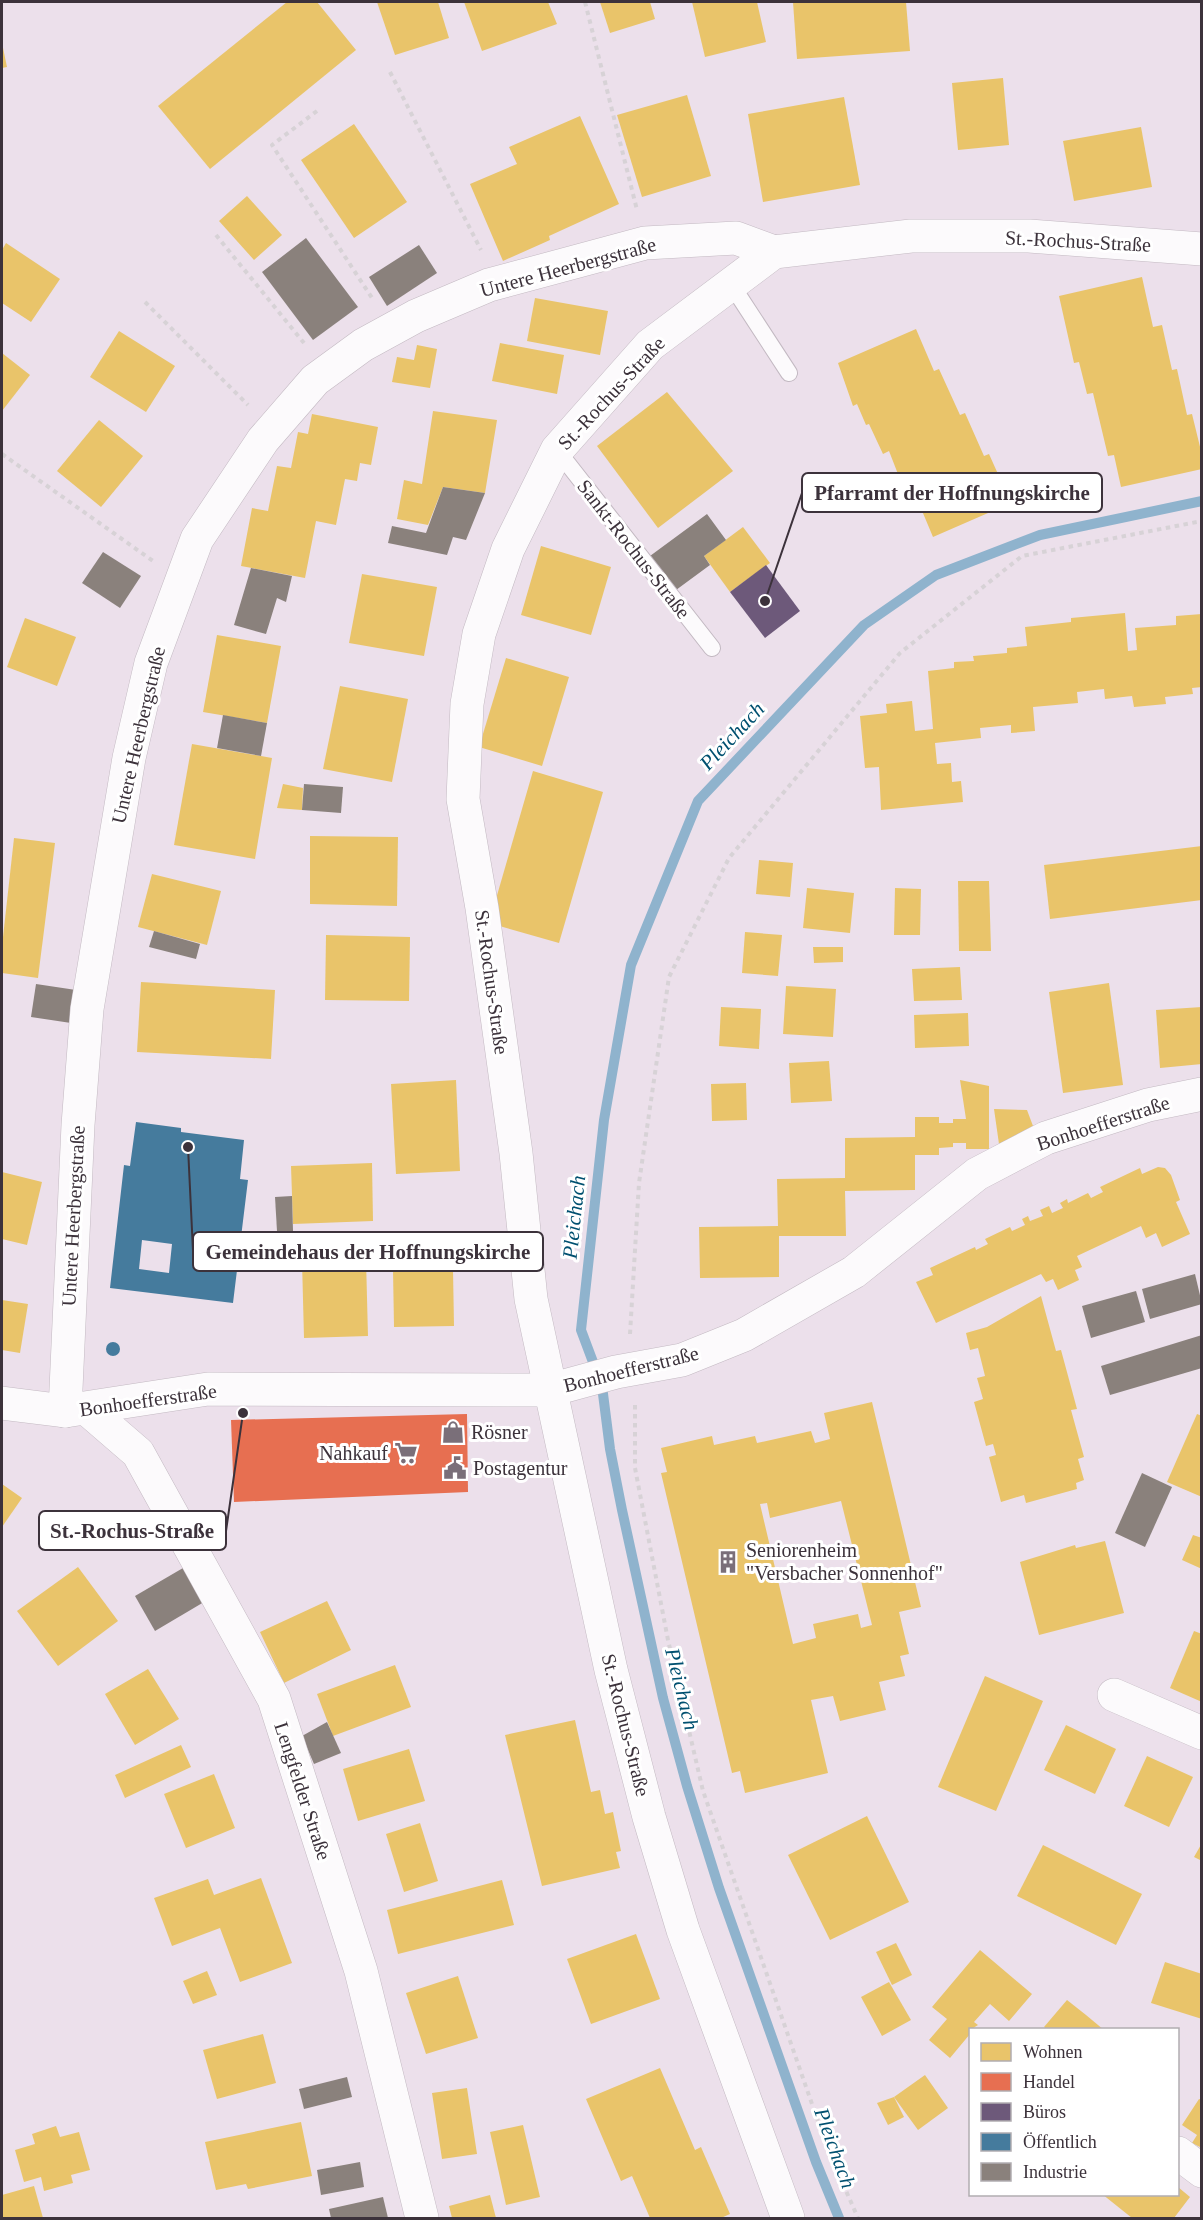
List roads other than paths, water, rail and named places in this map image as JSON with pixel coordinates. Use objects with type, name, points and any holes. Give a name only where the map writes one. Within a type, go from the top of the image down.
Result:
[{"type":"street","name":"St.-Rochus-Straße","points":[[788,2218],[683,1930],[649,1817],[611,1670],[531,1299],[516,1153],[482,908],[463,799],[467,704],[479,634],[508,549],[557,450],[651,345],[774,252],[911,236],[1029,236],[1202,249]]},
{"type":"street","name":"Untere Heerbergstraße","points":[[76,1410],[78,1125],[87,1008],[129,758],[151,663],[196,539],[272,429],[315,380],[363,345],[416,316],[498,283],[645,243],[736,238],[774,252]]},
{"type":"street","name":"Bonhoefferstraße","points":[[76,1410],[208,1389],[550,1390],[624,1370],[682,1360],[744,1335],[854,1272],[977,1174],[1046,1138],[1148,1105],[1202,1094]]},
{"type":"street","points":[[2,1403],[76,1410]]},
{"type":"street","name":"Lengfelder Straße","points":[[76,1410],[138,1453],[274,1699],[361,1971],[422,2218]]},
{"type":"street","points":[[1114,1695],[1202,1733]]},
{"type":"street","points":[[1179,2154],[1202,2171]]},
{"type":"lane","points":[[731,284],[789,373]]},
{"type":"lane","name":"Sankt-Rochus-Straße","points":[[557,450],[712,648]]},
{"type":"waterway","name":"Pleichach","points":[[839,2218],[816,2162],[719,1888],[687,1786],[663,1698],[622,1510],[610,1449],[602,1386],[581,1330],[604,1120],[631,965],[698,801],[864,625],[936,575],[1040,535],[1202,501]]},
{"type":"place","name":"Pfarramt der Hoffnungskirche","points":[[765,601]]},
{"type":"place","name":"Gemeindehaus der Hoffnungskirche","points":[[188,1147]]},
{"type":"place","name":"St.-Rochus-Straße","points":[[243,1413]]},
{"type":"place","name":"Rösner","points":[[453,1432]]},
{"type":"place","name":"Nahkauf","points":[[406,1453]]},
{"type":"place","name":"Postagentur","points":[[455,1468]]},
{"type":"place","name":"Seniorenheim \"Versbacher Sonnenhof\"","points":[[728,1562]]}]
